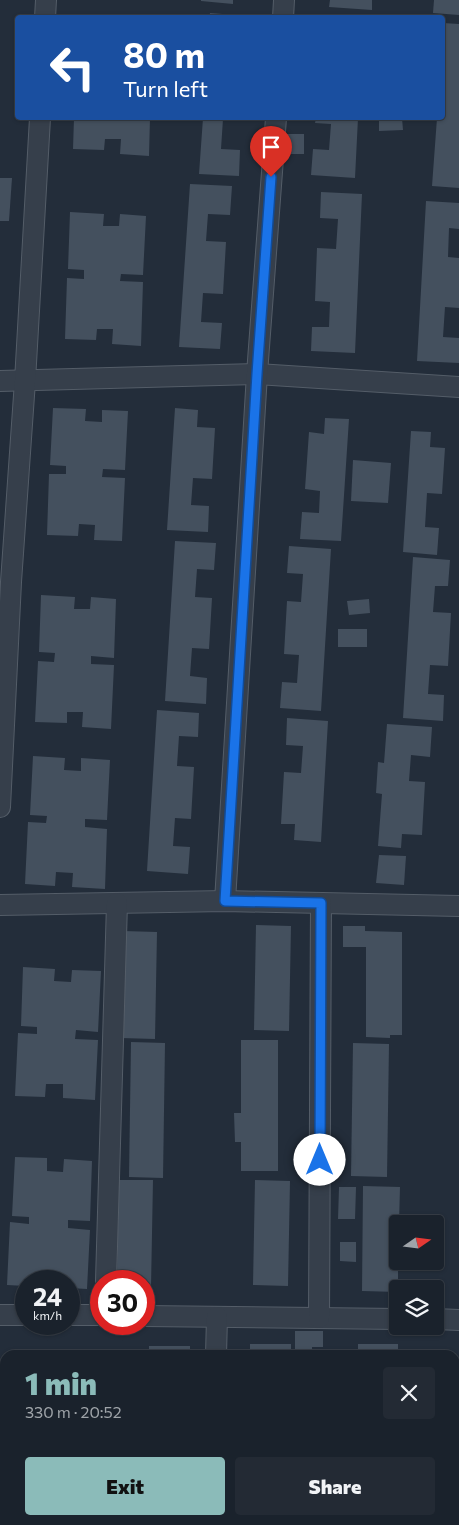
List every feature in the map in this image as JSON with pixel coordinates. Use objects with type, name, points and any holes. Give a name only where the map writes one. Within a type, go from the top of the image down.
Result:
[{"type":"street","points":[[45,15],[46,0]]},
{"type":"street","points":[[283,15],[284,0]]},
{"type":"street","points":[[0,807],[3,689],[25,381],[40,120]]},
{"type":"street","points":[[225,901],[257,374],[276,120]]},
{"type":"street","points":[[0,381],[257,374],[459,387]]},
{"type":"street","points":[[0,904],[225,901],[459,906]]},
{"type":"street","points":[[106,1270],[117,903]]},
{"type":"street","points":[[318,1318],[321,903]]},
{"type":"street","points":[[0,1315],[15,1315]]},
{"type":"street","points":[[155,1316],[389,1319]]},
{"type":"street","points":[[216,1350],[217,1317]]},
{"type":"street","points":[[444,1320],[459,1320]]},
{"type":"building","points":[[233,0],[233,4],[201,1]]},
{"type":"building","points":[[330,0],[372,0],[372,10],[329,7]]},
{"type":"building","points":[[434,0],[459,0],[459,15],[433,13]]},
{"type":"building","points":[[210,13],[235,15],[210,15]]},
{"type":"building","points":[[445,23],[459,24],[459,188],[432,186],[437,120],[445,120]]},
{"type":"building","points":[[74,120],[150,120],[149,156],[120,154],[121,139],[105,139],[104,150],[73,149]]},
{"type":"building","points":[[203,120],[223,120],[221,149],[240,150],[239,176],[199,174]]},
{"type":"building","points":[[316,120],[358,120],[355,178],[311,175],[313,149],[329,150],[331,124],[315,123]]},
{"type":"building","points":[[379,120],[402,120],[403,130],[379,131]]},
{"type":"building","points":[[287,134],[304,134],[304,154],[287,154]]},
{"type":"building","points":[[0,178],[12,178],[9,221],[0,221]]},
{"type":"building","points":[[190,184],[232,186],[230,215],[208,214],[206,241],[226,242],[223,294],[203,293],[201,322],[222,323],[220,349],[179,347]]},
{"type":"building","points":[[321,192],[362,194],[355,353],[311,351],[312,327],[329,327],[330,302],[315,301],[317,248],[336,249],[338,219],[320,218]]},
{"type":"building","points":[[426,201],[459,203],[459,229],[449,228],[448,257],[459,258],[459,308],[445,307],[443,337],[459,338],[459,363],[417,361]]},
{"type":"building","points":[[70,212],[104,214],[103,226],[119,226],[120,214],[146,216],[143,275],[121,274],[120,281],[143,282],[141,346],[112,344],[113,329],[97,329],[96,340],[65,339],[67,278],[84,279],[84,270],[68,269]]},
{"type":"building","points":[[53,408],[86,409],[85,421],[102,422],[102,410],[128,411],[125,470],[103,469],[102,477],[125,478],[122,541],[94,540],[95,525],[79,524],[78,536],[47,535],[49,474],[66,474],[66,466],[50,465]]},
{"type":"building","points":[[175,408],[198,410],[197,427],[215,428],[212,479],[193,478],[191,505],[209,506],[208,532],[167,530]]},
{"type":"building","points":[[325,418],[349,419],[341,541],[300,539],[302,512],[319,513],[320,491],[305,489],[309,432],[324,434]]},
{"type":"building","points":[[411,431],[431,432],[430,447],[445,448],[442,494],[427,493],[425,527],[439,528],[437,555],[403,552]]},
{"type":"building","points":[[353,460],[391,463],[388,503],[351,501]]},
{"type":"building","points":[[175,541],[216,543],[214,570],[197,569],[195,597],[212,598],[209,649],[192,648],[190,676],[207,678],[206,704],[165,701]]},
{"type":"building","points":[[289,546],[331,549],[321,711],[280,708],[282,682],[297,683],[299,655],[284,654],[287,601],[301,602],[303,574],[287,573]]},
{"type":"building","points":[[413,557],[450,560],[448,586],[435,586],[433,612],[451,613],[448,666],[430,665],[428,694],[444,695],[443,721],[403,718]]},
{"type":"building","points":[[41,595],[75,597],[74,609],[90,609],[91,597],[116,599],[114,658],[91,656],[91,664],[114,665],[111,729],[82,727],[83,712],[67,712],[67,723],[35,722],[38,661],[54,662],[55,653],[39,652]]},
{"type":"building","points":[[369,599],[370,613],[349,615],[347,601]]},
{"type":"building","points":[[338,629],[367,629],[367,647],[338,647]]},
{"type":"building","points":[[157,710],[199,713],[198,737],[179,736],[177,766],[194,767],[191,819],[175,818],[173,846],[190,847],[188,874],[147,871]]},
{"type":"building","points":[[287,718],[328,721],[321,842],[294,840],[295,824],[281,824],[284,772],[301,773],[303,746],[286,745]]},
{"type":"building","points":[[387,724],[432,727],[430,757],[411,755],[409,781],[425,782],[422,835],[402,834],[401,848],[378,846],[382,794],[376,793],[378,762],[384,763]]},
{"type":"building","points":[[33,756],[65,758],[64,770],[81,771],[81,758],[110,760],[107,820],[85,819],[85,827],[107,829],[105,889],[72,887],[73,873],[56,872],[55,886],[25,884],[28,822],[46,823],[47,816],[30,815]]},
{"type":"building","points":[[379,855],[406,856],[404,885],[376,883]]},
{"type":"building","points":[[256,925],[291,926],[289,1031],[254,1030]]},
{"type":"building","points":[[343,926],[365,926],[365,931],[402,932],[402,1035],[390,1035],[390,1038],[366,1037],[366,947],[343,947]]},
{"type":"building","points":[[123,931],[157,932],[155,1039],[121,1038]]},
{"type":"building","points":[[23,967],[55,969],[54,981],[71,982],[72,970],[101,971],[98,1032],[76,1030],[75,1039],[98,1040],[95,1100],[63,1098],[63,1084],[46,1084],[45,1097],[15,1096],[18,1033],[37,1034],[37,1027],[21,1026]]},
{"type":"building","points":[[241,1040],[278,1040],[278,1171],[241,1171],[241,1142],[235,1142],[234,1113],[241,1113]]},
{"type":"building","points":[[131,1042],[165,1043],[163,1178],[129,1177]]},
{"type":"building","points":[[353,1043],[389,1044],[387,1177],[351,1176]]},
{"type":"building","points":[[15,1157],[47,1158],[47,1171],[63,1172],[64,1159],[92,1161],[90,1221],[68,1220],[68,1228],[90,1230],[87,1289],[80,1289],[80,1270],[15,1270],[15,1285],[7,1285],[10,1222],[29,1224],[29,1217],[12,1216]]},
{"type":"building","points":[[119,1180],[153,1180],[151,1270],[117,1270]]},
{"type":"building","points":[[255,1180],[290,1181],[288,1286],[253,1285]]},
{"type":"building","points":[[363,1186],[400,1187],[399,1215],[389,1215],[389,1270],[398,1270],[398,1280],[389,1280],[389,1292],[362,1291]]},
{"type":"building","points":[[339,1187],[356,1187],[355,1219],[338,1219]]},
{"type":"building","points":[[340,1242],[356,1242],[356,1262],[340,1261]]},
{"type":"building","points":[[295,1331],[323,1331],[323,1347],[312,1347],[312,1350],[295,1350]]},
{"type":"building","points":[[250,1344],[291,1344],[291,1350],[250,1350]]},
{"type":"building","points":[[358,1344],[398,1344],[398,1350],[358,1350]]},
{"type":"building","points":[[149,1346],[190,1346],[190,1350],[149,1350]]},
{"type":"route","points":[[271,177],[225,901],[321,903],[320,1160]]}]
